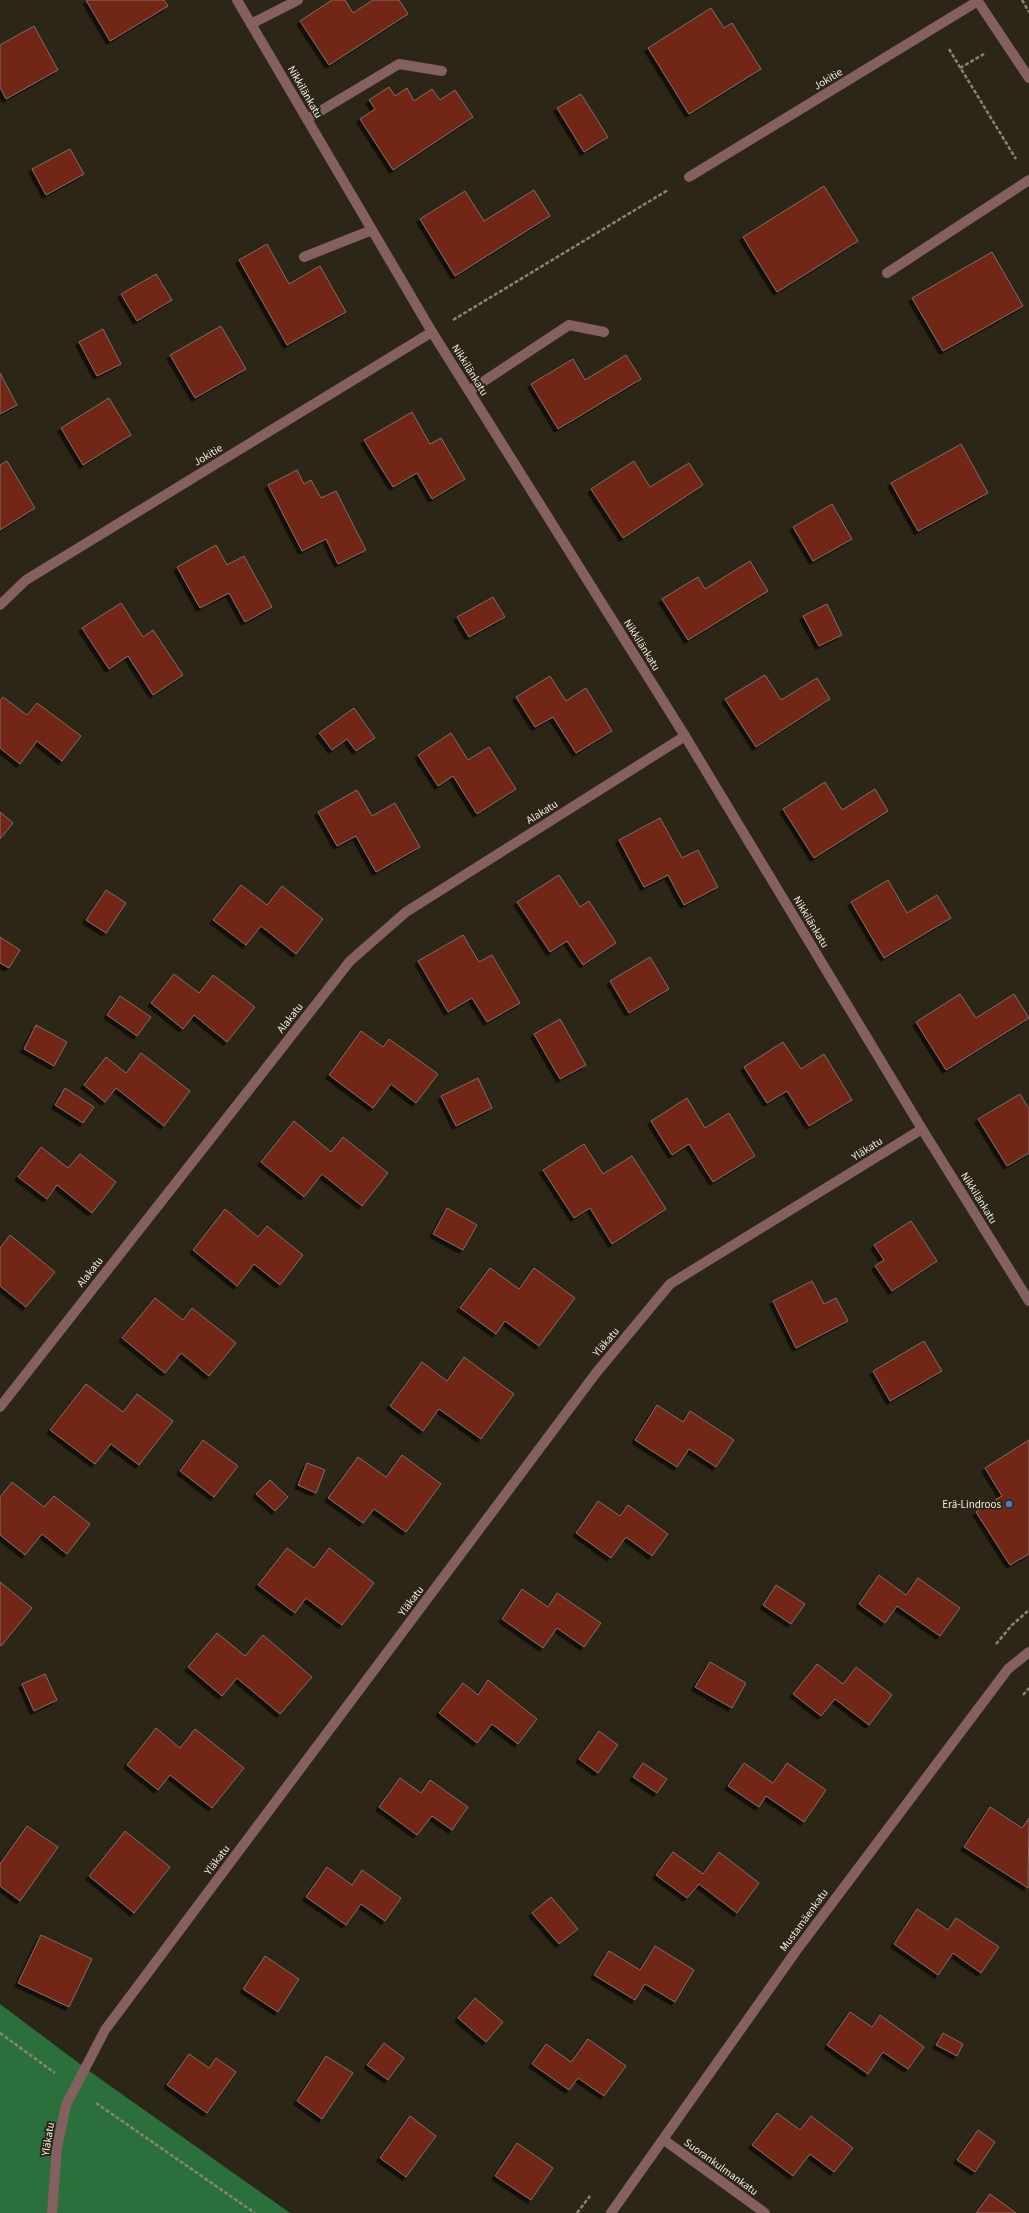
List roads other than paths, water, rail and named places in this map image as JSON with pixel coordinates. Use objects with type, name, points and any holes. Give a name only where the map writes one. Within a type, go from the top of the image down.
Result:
[{"type":"street","name":"Nikkilänkatu","points":[[237,0],[432,332],[685,736],[922,1129],[1029,1301]]},
{"type":"street","points":[[251,24],[298,0]]},
{"type":"street","points":[[978,1],[1029,76]]},
{"type":"street","name":"Jokitie","points":[[689,177],[936,28],[978,1]]},
{"type":"street","points":[[307,119],[399,64],[442,71]]},
{"type":"street","points":[[887,273],[1029,180]]},
{"type":"street","points":[[304,257],[372,230]]},
{"type":"street","points":[[469,391],[569,325],[604,332]]},
{"type":"street","name":"Jokitie","points":[[0,605],[26,580],[432,332]]},
{"type":"street","name":"Alakatu","points":[[0,1407],[350,961],[406,912],[685,736]]},
{"type":"street","name":"Yläkatu","points":[[52,2213],[57,2148],[66,2105],[74,2087],[105,2030],[596,1373],[670,1284],[922,1129]]},
{"type":"street","name":"Mustamäenkatu","points":[[611,2213],[796,1951],[868,1854],[1008,1669],[1029,1652]]},
{"type":"street","name":"Suorankulmankatu","points":[[664,2140],[765,2213]]},
{"type":"place","name":"Erä-Lindroos","points":[[1009,1504]]}]
